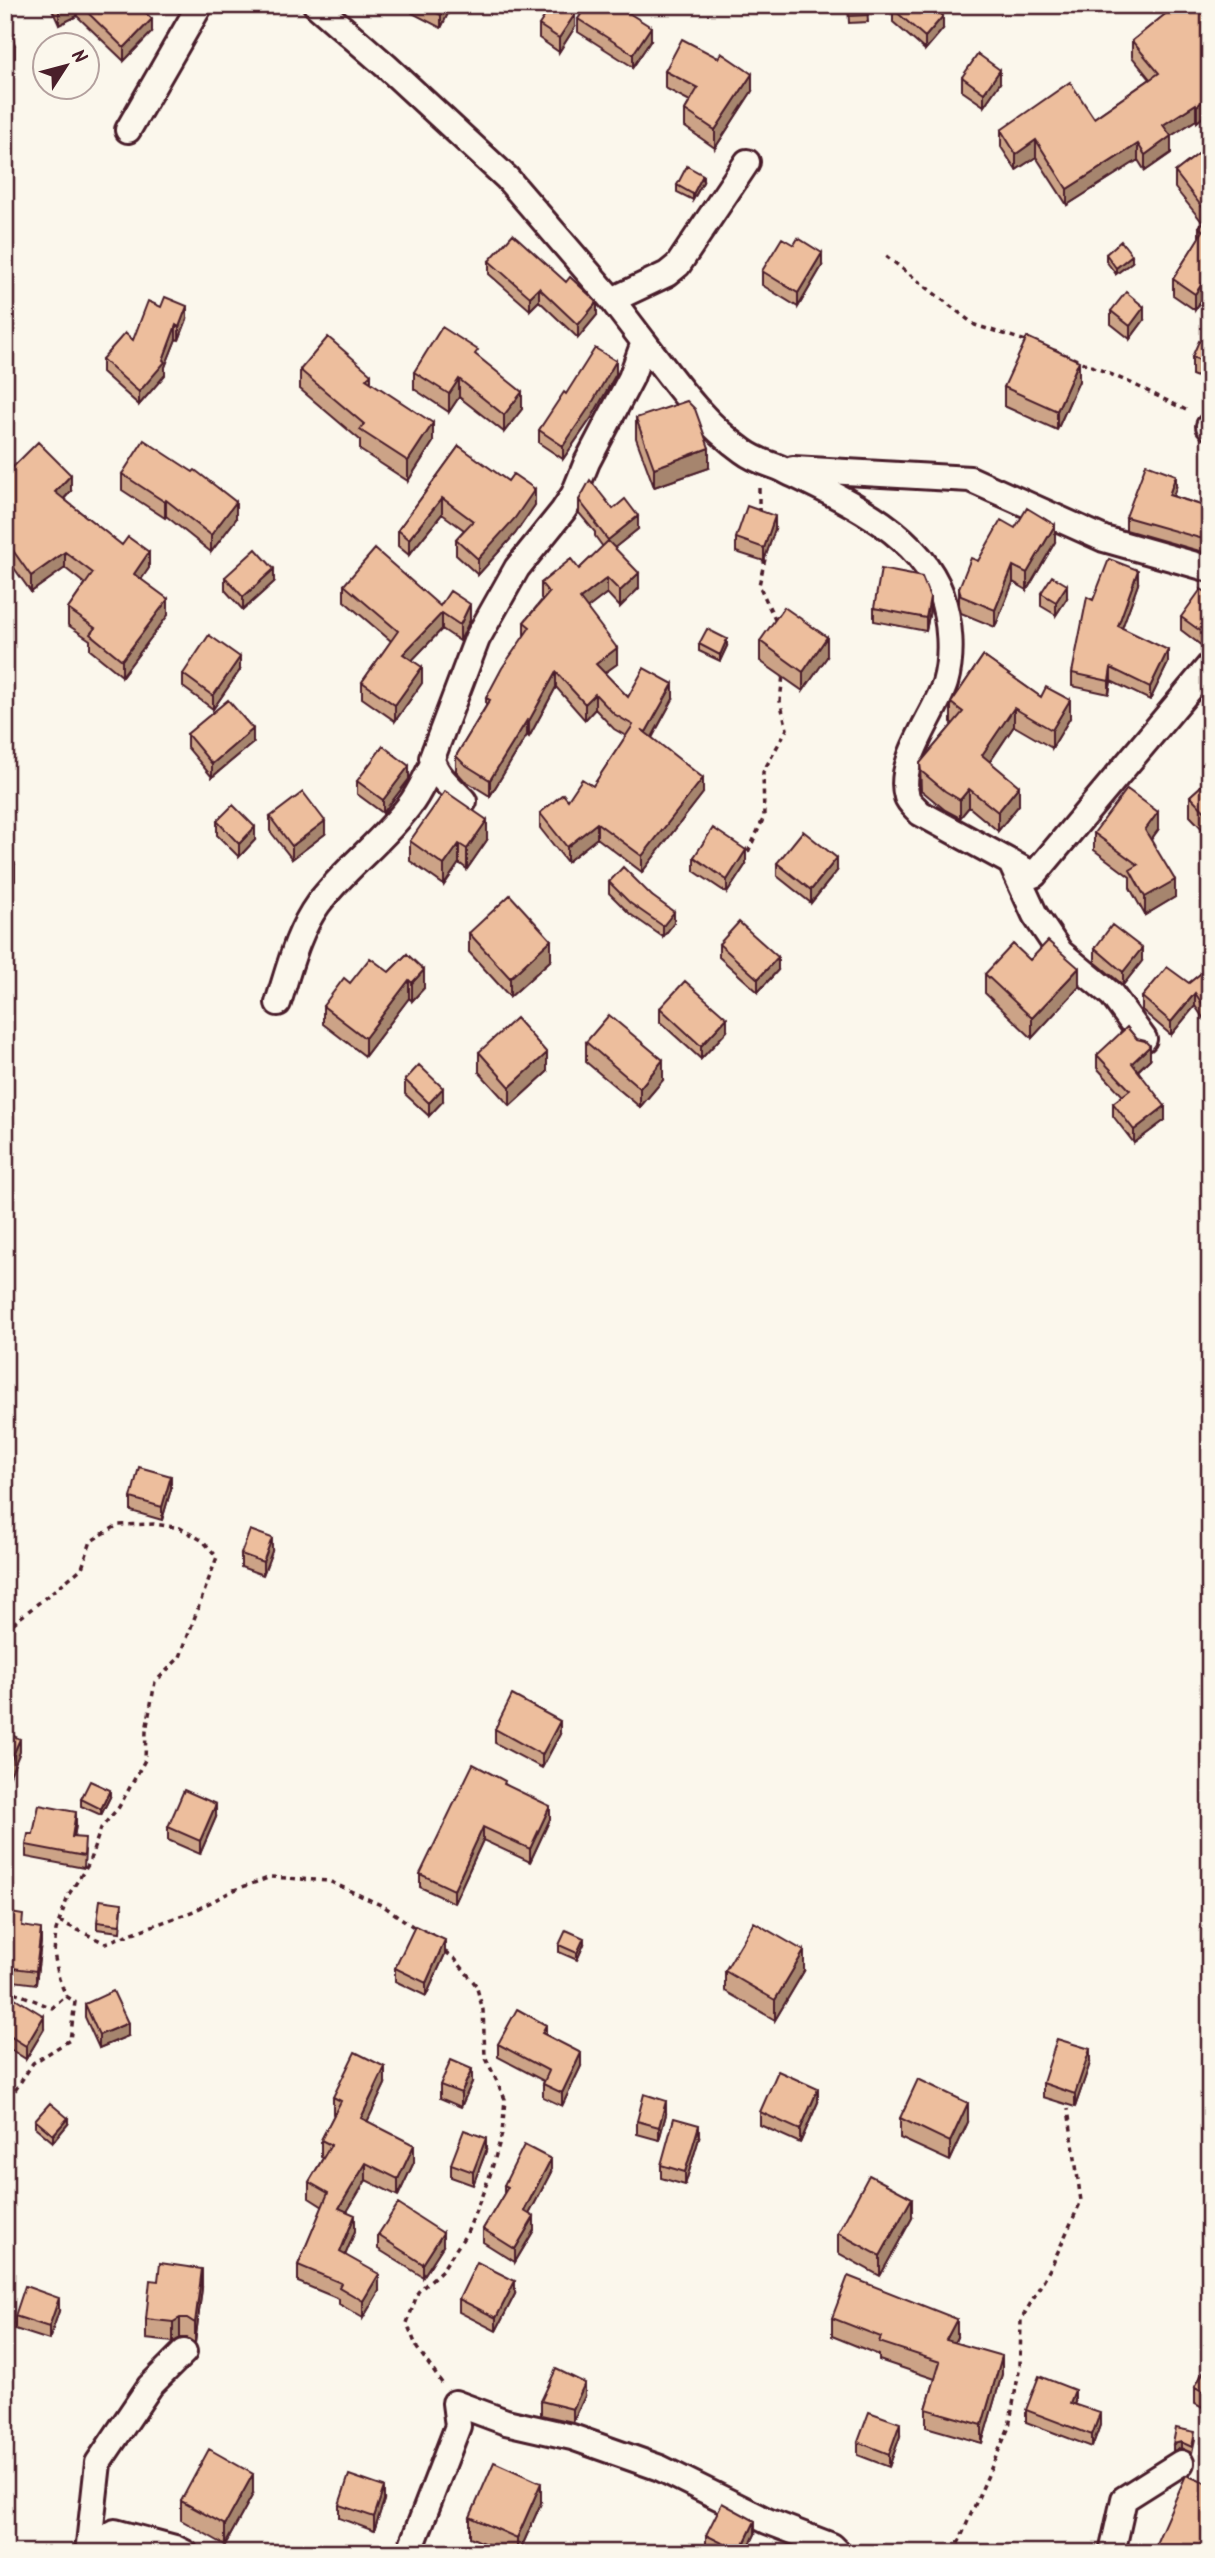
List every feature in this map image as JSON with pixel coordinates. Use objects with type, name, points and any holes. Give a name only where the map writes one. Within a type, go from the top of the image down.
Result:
[{"type":"street","points":[[128,130],[200,5]]},
{"type":"street","points":[[316,5],[507,178],[612,300],[690,402],[719,433],[772,466],[871,514],[909,547],[932,578],[940,594],[950,639],[944,682],[908,767],[905,786],[908,799],[920,813],[1034,875],[1210,665]]},
{"type":"street","points":[[612,300],[667,274],[678,265],[747,162]]},
{"type":"street","points":[[464,801],[433,764],[432,758],[477,639],[513,575],[574,494],[587,462],[631,378],[644,342]]},
{"type":"street","points":[[772,466],[970,479],[1104,539],[1210,569]]},
{"type":"street","points":[[278,1003],[301,932],[317,906],[340,876],[391,828],[411,804],[433,764]]},
{"type":"street","points":[[1011,863],[1035,915],[1060,952],[1112,995],[1144,1039]]},
{"type":"street","points":[[88,2553],[98,2463],[150,2386],[184,2352]]},
{"type":"street","points":[[409,2553],[458,2426],[455,2403],[506,2422],[572,2437],[660,2468],[767,2521],[832,2546],[839,2553]]},
{"type":"street","points":[[1112,2553],[1124,2499],[1181,2463]]},
{"type":"street","points":[[88,2553],[115,2532],[174,2547],[185,2553]]},
{"type":"path","points":[[886,256],[975,325],[1036,345]]},
{"type":"path","points":[[1048,349],[1131,383],[1206,423]]},
{"type":"path","points":[[759,522],[772,466]]},
{"type":"path","points":[[765,559],[759,585],[780,632]]},
{"type":"path","points":[[748,852],[764,817],[763,772],[787,729],[780,701],[783,666]]},
{"type":"path","points":[[5,1630],[82,1568],[91,1541],[118,1525],[154,1524],[180,1528],[204,1541],[217,1558],[180,1657],[155,1682],[146,1731],[145,1760],[126,1796],[102,1828],[88,1866],[69,1894],[59,1921],[54,1953],[59,1979],[66,1996],[75,2002],[70,2040],[33,2063],[5,2106]]},
{"type":"path","points":[[59,1921],[105,1943],[194,1911],[234,1890],[271,1877],[328,1881],[385,1907],[423,1933]]},
{"type":"path","points":[[434,1942],[455,1959],[476,1985],[483,2010],[485,2056],[505,2099],[502,2134],[490,2175],[467,2233],[442,2270],[418,2292],[407,2323],[417,2348],[455,2403]]},
{"type":"path","points":[[5,1988],[52,2008],[66,1996]]},
{"type":"path","points":[[954,2553],[1009,2427],[1020,2365],[1021,2320],[1051,2267],[1081,2201],[1068,2109]]},
{"type":"building","points":[[56,5],[72,5],[59,11]]},
{"type":"building","points":[[80,5],[95,5],[99,13],[106,5],[138,5],[152,19],[124,48]]},
{"type":"building","points":[[422,5],[445,5],[441,15]]},
{"type":"building","points":[[552,5],[563,5],[575,14],[559,38],[539,25]]},
{"type":"building","points":[[587,5],[616,5],[651,27],[633,54],[578,19]]},
{"type":"building","points":[[848,5],[867,5],[868,15],[849,16]]},
{"type":"building","points":[[897,5],[931,5],[943,16],[925,37],[893,9]]},
{"type":"building","points":[[1173,5],[1210,5],[1210,95],[1197,106],[1196,104],[1163,125],[1171,136],[1145,155],[1138,144],[1067,189],[1036,140],[1016,154],[1001,130],[1070,82],[1094,118],[1159,73],[1132,41],[1174,7]]},
{"type":"building","points":[[5,12],[15,45],[5,47]]},
{"type":"building","points":[[682,39],[718,58],[721,53],[752,74],[715,130],[685,110],[698,88],[665,71]]},
{"type":"building","points":[[978,54],[1000,70],[984,93],[962,77]]},
{"type":"building","points":[[1210,145],[1210,272],[1195,294],[1173,279],[1203,231],[1199,227],[1209,216],[1175,172]]},
{"type":"building","points":[[687,166],[703,175],[693,194],[677,185]]},
{"type":"building","points":[[513,234],[566,282],[570,277],[597,302],[578,325],[539,288],[530,297],[489,261]]},
{"type":"building","points":[[782,238],[794,245],[798,238],[822,253],[798,293],[762,271]]},
{"type":"building","points":[[1121,241],[1132,255],[1116,268],[1106,254]]},
{"type":"building","points":[[1126,292],[1144,307],[1130,326],[1111,311]]},
{"type":"building","points":[[165,297],[187,306],[179,327],[176,325],[163,360],[165,362],[139,392],[102,359],[125,333],[133,340],[148,301],[161,307]]},
{"type":"building","points":[[442,327],[478,350],[475,354],[522,392],[504,415],[459,379],[449,394],[414,372]]},
{"type":"building","points":[[328,337],[371,374],[366,379],[433,423],[408,461],[360,430],[364,424],[300,370]]},
{"type":"building","points":[[1027,337],[1079,361],[1057,411],[1004,387]]},
{"type":"building","points":[[1199,341],[1210,345],[1210,364],[1192,357]]},
{"type":"building","points":[[595,348],[616,361],[563,446],[539,430]]},
{"type":"building","points":[[687,401],[695,409],[709,448],[654,468],[636,418]]},
{"type":"building","points":[[144,440],[193,472],[195,470],[236,502],[211,535],[166,500],[165,502],[122,474]]},
{"type":"building","points":[[38,442],[71,475],[55,492],[122,545],[128,537],[149,552],[134,574],[168,599],[122,660],[90,634],[95,628],[68,609],[93,573],[65,552],[31,576],[7,542],[5,544],[5,475]]},
{"type":"building","points":[[459,446],[508,481],[513,474],[535,489],[515,518],[478,559],[456,539],[473,521],[442,498],[409,539],[398,530]]},
{"type":"building","points":[[1146,464],[1176,475],[1169,495],[1210,508],[1210,541],[1126,517]]},
{"type":"building","points":[[590,480],[613,509],[625,499],[638,516],[608,540],[579,500]]},
{"type":"building","points":[[747,506],[775,516],[764,548],[736,538]]},
{"type":"building","points":[[1027,508],[1055,525],[1027,573],[1013,566],[995,610],[961,596],[959,588],[971,558],[978,561],[1001,520],[1015,528]]},
{"type":"building","points":[[608,541],[639,573],[620,591],[607,578],[580,599],[617,648],[596,664],[628,697],[644,668],[673,684],[646,732],[641,729],[703,778],[642,856],[597,823],[567,847],[540,813],[563,794],[568,800],[582,779],[593,786],[633,725],[614,714],[595,694],[585,704],[556,672],[529,721],[527,720],[490,780],[456,756],[490,700],[486,698],[502,668],[530,627],[524,622],[549,593],[541,583],[571,559],[579,569]]},
{"type":"building","points":[[256,549],[274,569],[243,597],[225,577]]},
{"type":"building","points":[[375,549],[440,606],[450,591],[470,604],[460,625],[442,613],[403,654],[422,667],[395,705],[362,682],[398,631],[344,585]]},
{"type":"building","points":[[1109,559],[1138,570],[1118,626],[1168,650],[1150,687],[1111,668],[1109,681],[1072,673],[1087,597],[1093,600]]},
{"type":"building","points":[[881,569],[922,577],[930,597],[926,618],[874,608]]},
{"type":"building","points":[[1052,576],[1067,585],[1056,602],[1041,593]]},
{"type":"building","points":[[1201,589],[1210,595],[1210,630],[1206,635],[1181,617]]},
{"type":"building","points":[[784,607],[827,637],[803,672],[760,641]]},
{"type":"building","points":[[707,629],[727,639],[720,655],[699,644]]},
{"type":"building","points":[[209,635],[240,657],[213,696],[183,674]]},
{"type":"building","points":[[983,656],[1041,697],[1046,687],[1070,700],[1052,730],[1014,708],[982,755],[1019,786],[998,812],[969,789],[960,800],[945,791],[921,771],[920,763],[963,712],[951,703]]},
{"type":"building","points":[[228,700],[253,729],[212,764],[187,734]]},
{"type":"building","points":[[383,746],[409,766],[383,800],[357,781]]},
{"type":"building","points":[[1210,778],[1210,817],[1190,796]]},
{"type":"building","points":[[1127,789],[1158,812],[1145,830],[1175,880],[1145,897],[1130,870],[1138,865],[1094,833]]},
{"type":"building","points":[[445,791],[487,820],[467,849],[459,844],[444,865],[410,841]]},
{"type":"building","points":[[303,792],[325,821],[292,846],[270,817]]},
{"type":"building","points":[[233,805],[255,827],[239,844],[217,821]]},
{"type":"building","points":[[713,828],[746,850],[727,880],[694,857]]},
{"type":"building","points":[[803,831],[837,858],[811,890],[777,863]]},
{"type":"building","points":[[5,850],[15,864],[5,871]]},
{"type":"building","points":[[623,867],[652,896],[674,912],[663,926],[630,903],[609,882]]},
{"type":"building","points":[[510,895],[551,940],[510,978],[469,933]]},
{"type":"building","points":[[739,922],[778,957],[758,979],[719,944]]},
{"type":"building","points":[[1112,925],[1142,948],[1123,972],[1095,948]]},
{"type":"building","points":[[1048,941],[1079,968],[1032,1018],[985,974],[1013,944],[1030,960]]},
{"type":"building","points":[[407,954],[424,970],[412,983],[409,980],[365,1038],[323,1006],[344,978],[350,983],[370,958],[389,972]]},
{"type":"building","points":[[1210,966],[1210,1015],[1195,993],[1171,1022],[1142,997],[1167,967],[1189,983]]},
{"type":"building","points":[[685,981],[727,1018],[701,1046],[660,1008]]},
{"type":"building","points":[[609,1015],[663,1060],[640,1088],[586,1042]]},
{"type":"building","points":[[516,1018],[547,1053],[510,1087],[479,1052]]},
{"type":"building","points":[[1127,1027],[1137,1039],[1150,1046],[1132,1063],[1165,1106],[1134,1130],[1113,1103],[1130,1090],[1097,1055]]},
{"type":"building","points":[[419,1065],[443,1088],[429,1103],[405,1080]]},
{"type":"building","points":[[139,1467],[171,1476],[162,1507],[131,1498]]},
{"type":"building","points":[[250,1530],[272,1538],[263,1562],[241,1554]]},
{"type":"building","points":[[512,1695],[560,1721],[542,1755],[495,1729]]},
{"type":"building","points":[[5,1732],[20,1739],[6,1771],[5,1771]]},
{"type":"building","points":[[473,1764],[505,1781],[504,1784],[550,1806],[530,1849],[483,1827],[454,1890],[420,1874]]},
{"type":"building","points":[[90,1781],[110,1790],[101,1809],[81,1799]]},
{"type":"building","points":[[5,1789],[10,1790],[5,1809]]},
{"type":"building","points":[[184,1790],[216,1804],[200,1841],[168,1827]]},
{"type":"building","points":[[39,1805],[76,1812],[72,1837],[85,1838],[84,1856],[26,1845],[28,1834],[33,1834]]},
{"type":"building","points":[[100,1900],[122,1903],[120,1925],[97,1922]]},
{"type":"building","points":[[5,1912],[23,1915],[22,1926],[41,1929],[36,1971],[5,1967],[9,1940],[5,1939]]},
{"type":"building","points":[[754,1922],[804,1951],[775,2000],[725,1971]]},
{"type":"building","points":[[415,1926],[445,1940],[426,1983],[395,1968]]},
{"type":"building","points":[[566,1930],[584,1938],[577,1953],[559,1945]]},
{"type":"building","points":[[113,1991],[128,2023],[99,2035],[85,2004]]},
{"type":"building","points":[[10,1995],[44,2016],[26,2046],[5,2033],[5,2003]]},
{"type":"building","points":[[517,2009],[546,2025],[542,2033],[581,2053],[562,2093],[543,2084],[549,2071],[498,2044]]},
{"type":"building","points":[[1057,2039],[1090,2049],[1075,2094],[1043,2083]]},
{"type":"building","points":[[355,2052],[385,2067],[361,2118],[414,2145],[398,2179],[366,2163],[339,2208],[355,2215],[340,2252],[379,2274],[363,2301],[339,2287],[341,2283],[298,2265],[328,2193],[309,2182],[331,2145],[321,2140],[341,2101],[333,2097]]},
{"type":"building","points":[[451,2060],[472,2069],[461,2093],[440,2085]]},
{"type":"building","points":[[778,2071],[818,2089],[800,2130],[760,2112]]},
{"type":"building","points":[[918,2079],[968,2103],[950,2142],[900,2118]]},
{"type":"building","points":[[644,2094],[666,2101],[659,2127],[637,2121]]},
{"type":"building","points":[[50,2103],[68,2118],[53,2135],[35,2120]]},
{"type":"building","points":[[674,2118],[699,2125],[685,2172],[661,2165]]},
{"type":"building","points":[[464,2130],[486,2138],[473,2172],[451,2164]]},
{"type":"building","points":[[524,2145],[551,2159],[524,2211],[534,2217],[515,2249],[483,2229],[508,2187],[504,2185]]},
{"type":"building","points":[[869,2175],[912,2198],[880,2256],[838,2233]]},
{"type":"building","points":[[398,2204],[443,2233],[423,2264],[378,2235]]},
{"type":"building","points":[[477,2262],[515,2281],[496,2318],[459,2299]]},
{"type":"building","points":[[160,2263],[202,2269],[195,2323],[187,2318],[173,2322],[146,2319],[150,2280],[158,2281]]},
{"type":"building","points":[[848,2276],[957,2319],[946,2340],[1002,2356],[982,2425],[926,2409],[940,2362],[879,2342],[881,2337],[832,2318]]},
{"type":"building","points":[[25,2286],[59,2298],[49,2327],[15,2316]]},
{"type":"building","points":[[1210,2360],[1210,2395],[1195,2387]]},
{"type":"building","points":[[556,2369],[585,2383],[573,2409],[541,2401]]},
{"type":"building","points":[[1039,2376],[1075,2390],[1070,2403],[1100,2413],[1092,2435],[1026,2410]]},
{"type":"building","points":[[869,2412],[900,2423],[889,2454],[858,2442]]},
{"type":"building","points":[[1176,2428],[1195,2432],[1192,2447],[1181,2442],[1173,2444]]},
{"type":"building","points":[[209,2449],[253,2474],[225,2525],[181,2501]]},
{"type":"building","points":[[494,2462],[541,2483],[517,2538],[470,2517]]},
{"type":"building","points":[[349,2475],[384,2487],[374,2517],[339,2505]]},
{"type":"building","points":[[1186,2475],[1210,2485],[1210,2553],[1152,2553]]},
{"type":"building","points":[[722,2503],[755,2521],[740,2552],[706,2535]]},
{"type":"building","points":[[1127,2544],[1144,2553],[1122,2553]]},
{"type":"building","points":[[317,2546],[333,2553],[314,2553]]}]
